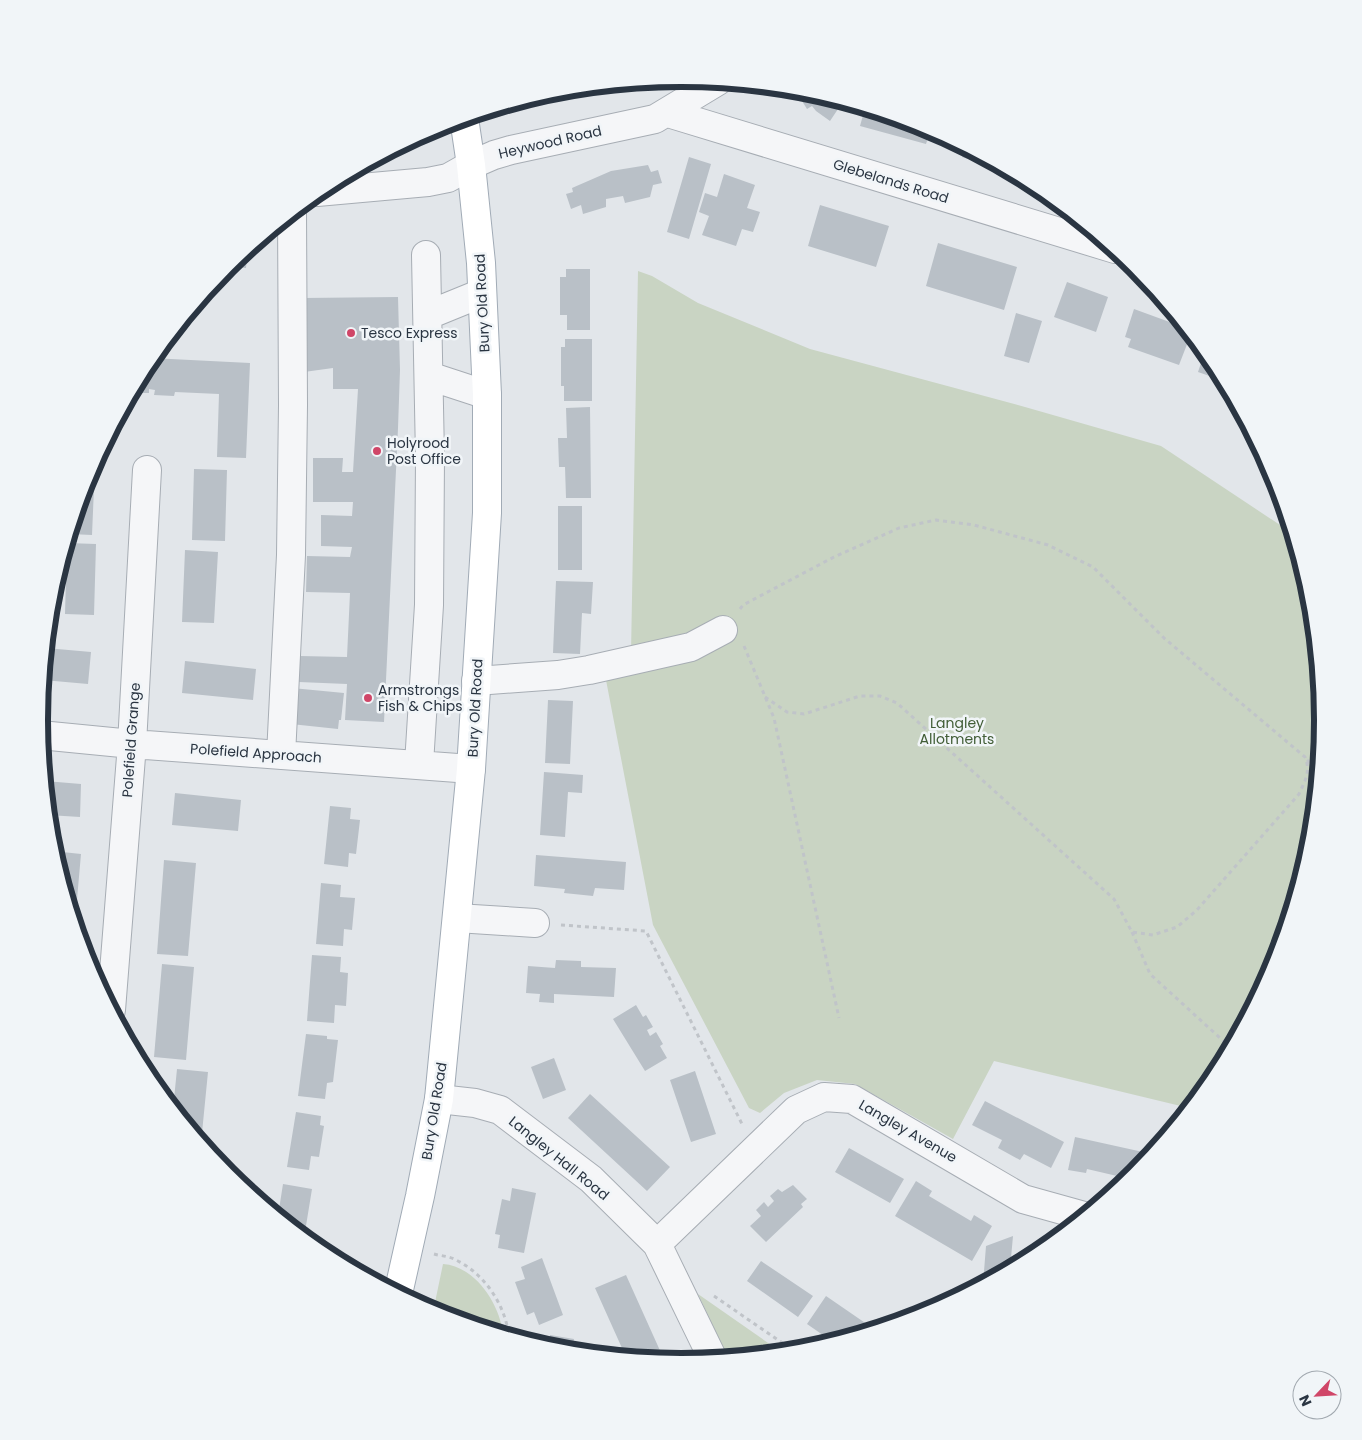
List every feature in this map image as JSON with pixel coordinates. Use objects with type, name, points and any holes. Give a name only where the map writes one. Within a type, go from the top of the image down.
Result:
[{"type":"main road","name":"Bury Old Road","points":[[400,1287],[439,1099],[471,769],[487,514],[487,395],[480,254],[465,125]]},
{"type":"street","name":"Heywood Road","points":[[333,191],[428,182],[448,178],[471,164],[494,154],[655,119],[668,113],[708,88]]},
{"type":"street","name":"Glebelands Road","points":[[668,113],[1100,245]]},
{"type":"street","points":[[282,755],[291,555],[293,405],[292,219]]},
{"type":"street","points":[[419,764],[429,605],[429,376],[426,255]]},
{"type":"street","points":[[428,315],[482,293]]},
{"type":"street","points":[[429,376],[487,395]]},
{"type":"street","name":"Polefield Grange","points":[[112,998],[132,744],[147,470]]},
{"type":"street","points":[[476,681],[558,675],[589,670],[691,647],[723,630]]},
{"type":"street","name":"Polefield Approach","points":[[48,736],[132,744],[471,769]]},
{"type":"street","points":[[457,918],[535,923]]},
{"type":"street","name":"Langley Avenue","points":[[657,1244],[796,1110],[824,1097],[852,1099],[1023,1199],[1077,1214]]},
{"type":"street","name":"Langley Hall Road","points":[[439,1099],[475,1103],[500,1110],[591,1179],[657,1244],[710,1353]]},
{"type":"path","points":[[839,1018],[774,718],[744,646],[723,630],[743,605],[834,557],[898,528],[936,520],[974,525],[1048,545],[1093,567],[1164,638],[1313,765]]},
{"type":"path","points":[[765,697],[787,712],[804,714],[860,696],[880,696],[897,703],[1114,899],[1132,932],[1150,974],[1226,1044]]},
{"type":"path","points":[[1132,932],[1153,935],[1177,926],[1197,910],[1299,794],[1307,776],[1308,765],[1305,758]]},
{"type":"path","points":[[535,923],[646,931],[756,1149]]},
{"type":"path","points":[[408,1249],[450,1257],[478,1275],[499,1302],[507,1321],[508,1329]]},
{"type":"path","points":[[678,1288],[698,1286],[784,1345]]},
{"type":"green space","name":"Langley Allotments","points":[[638,271],[652,276],[698,303],[810,349],[1161,446],[1283,527],[1293,556],[1302,596],[1309,637],[1313,679],[1313,761],[1309,803],[1302,844],[1281,924],[1249,1000],[1230,1037],[1184,1106],[994,1061],[953,1139],[855,1084],[817,1080],[784,1093],[760,1113],[749,1108],[653,925],[606,680],[631,653]]},
{"type":"green space","points":[[443,1264],[455,1266],[475,1279],[484,1288],[497,1311],[502,1327],[477,1320],[435,1303]]},
{"type":"green space","points":[[698,1294],[773,1346],[725,1352]]},
{"type":"building","points":[[800,98],[839,107],[830,121],[812,106],[807,109]]},
{"type":"building","points":[[863,114],[928,137],[926,144],[860,126]]},
{"type":"building","points":[[963,153],[987,165],[962,157]]},
{"type":"building","points":[[689,157],[711,164],[689,239],[667,232]]},
{"type":"building","points":[[648,165],[651,172],[658,170],[662,183],[653,185],[650,197],[625,203],[623,196],[606,199],[606,207],[583,214],[581,205],[571,209],[566,194],[573,192],[572,188],[611,171]]},
{"type":"building","points":[[724,174],[755,185],[747,208],[760,212],[753,232],[742,229],[736,246],[702,235],[709,216],[699,212],[705,193],[717,197]]},
{"type":"building","points":[[820,205],[889,226],[876,267],[808,246]]},
{"type":"building","points":[[938,243],[1017,267],[1004,310],[926,286]]},
{"type":"building","points":[[247,259],[246,268],[238,267]]},
{"type":"building","points":[[566,269],[590,269],[590,330],[567,330],[567,315],[560,315],[560,277],[566,277]]},
{"type":"building","points":[[1067,282],[1108,297],[1096,332],[1054,317]]},
{"type":"building","points":[[398,297],[400,370],[384,722],[345,720],[347,684],[299,682],[300,656],[347,657],[350,593],[306,592],[307,556],[350,557],[352,547],[321,546],[321,515],[352,516],[353,502],[313,502],[313,458],[343,458],[342,472],[353,472],[358,389],[333,389],[333,368],[304,372],[303,298]]},
{"type":"building","points":[[1134,309],[1176,324],[1189,340],[1179,365],[1128,347],[1131,339],[1125,337]]},
{"type":"building","points":[[1016,313],[1042,321],[1029,363],[1004,356]]},
{"type":"building","points":[[565,339],[592,339],[592,401],[564,401],[564,386],[561,386],[561,347],[565,347]]},
{"type":"building","points":[[161,358],[250,363],[246,458],[217,457],[219,394],[175,392],[174,396],[154,395],[155,390],[149,389],[149,393],[138,393]]},
{"type":"building","points":[[1202,360],[1214,378],[1198,372]]},
{"type":"building","points":[[590,407],[591,498],[566,498],[565,467],[559,467],[558,438],[567,438],[566,408]]},
{"type":"building","points":[[194,469],[227,470],[225,541],[192,540]]},
{"type":"building","points":[[94,483],[92,535],[76,534]]},
{"type":"building","points":[[558,506],[582,506],[582,570],[558,570]]},
{"type":"building","points":[[73,543],[96,544],[94,615],[65,614],[66,568]]},
{"type":"building","points":[[185,550],[218,552],[214,623],[182,622]]},
{"type":"building","points":[[556,581],[593,582],[591,614],[582,613],[580,654],[553,653]]},
{"type":"building","points":[[52,649],[91,652],[88,684],[49,681]]},
{"type":"building","points":[[185,661],[256,669],[253,700],[182,693]]},
{"type":"building","points":[[292,688],[344,693],[338,729],[291,724]]},
{"type":"building","points":[[548,700],[573,701],[570,764],[545,763]]},
{"type":"building","points":[[544,772],[583,775],[582,793],[568,792],[565,837],[540,835]]},
{"type":"building","points":[[51,781],[81,784],[80,817],[55,815]]},
{"type":"building","points":[[175,793],[241,800],[238,831],[172,825]]},
{"type":"building","points":[[330,806],[351,808],[350,819],[360,820],[356,854],[349,853],[348,867],[324,864]]},
{"type":"building","points":[[62,852],[81,854],[76,908]]},
{"type":"building","points":[[536,855],[626,862],[624,890],[595,888],[593,896],[564,893],[565,889],[534,886]]},
{"type":"building","points":[[164,860],[196,863],[188,956],[157,954]]},
{"type":"building","points":[[321,883],[341,885],[340,897],[355,898],[352,930],[344,929],[343,946],[316,944]]},
{"type":"building","points":[[312,955],[341,957],[340,972],[348,973],[346,1006],[335,1005],[334,1023],[307,1021]]},
{"type":"building","points":[[556,960],[581,961],[581,967],[616,968],[614,997],[554,994],[554,1003],[539,1002],[540,994],[526,993],[528,966],[555,968]]},
{"type":"building","points":[[162,964],[194,967],[186,1060],[154,1057]]},
{"type":"building","points":[[636,1005],[643,1017],[646,1015],[653,1027],[647,1030],[650,1036],[656,1032],[663,1044],[660,1046],[667,1058],[645,1071],[613,1019]]},
{"type":"building","points":[[306,1034],[327,1036],[327,1039],[338,1040],[333,1082],[327,1083],[325,1099],[298,1096]]},
{"type":"building","points":[[554,1058],[566,1090],[543,1099],[531,1067]]},
{"type":"building","points":[[177,1069],[208,1072],[202,1134],[174,1100]]},
{"type":"building","points":[[695,1071],[716,1134],[691,1142],[670,1080]]},
{"type":"building","points":[[590,1094],[670,1167],[647,1191],[568,1118]]},
{"type":"building","points":[[985,1101],[1064,1142],[1051,1168],[1024,1154],[1020,1160],[998,1148],[1002,1140],[972,1125]]},
{"type":"building","points":[[296,1112],[321,1116],[320,1125],[324,1126],[319,1157],[311,1156],[309,1170],[287,1167]]},
{"type":"building","points":[[1075,1137],[1144,1152],[1120,1177],[1087,1169],[1086,1173],[1068,1170]]},
{"type":"building","points":[[849,1148],[904,1179],[890,1203],[835,1172]]},
{"type":"building","points":[[916,1181],[932,1191],[929,1196],[971,1221],[974,1215],[992,1226],[972,1261],[895,1216]]},
{"type":"building","points":[[283,1184],[312,1189],[305,1230],[279,1210]]},
{"type":"building","points":[[793,1185],[807,1199],[801,1204],[803,1207],[766,1242],[750,1226],[761,1216],[756,1210],[764,1202],[768,1207],[774,1201],[770,1196],[778,1189],[782,1192]]},
{"type":"building","points":[[512,1188],[536,1193],[524,1253],[498,1248],[500,1235],[495,1234],[502,1199],[510,1201]]},
{"type":"building","points":[[1013,1236],[1011,1261],[984,1276],[986,1246]]},
{"type":"building","points":[[542,1258],[563,1315],[539,1325],[534,1312],[527,1315],[515,1282],[525,1279],[521,1267]]},
{"type":"building","points":[[761,1261],[813,1296],[798,1317],[747,1281]]},
{"type":"building","points":[[626,1275],[661,1353],[623,1350],[595,1288]]},
{"type":"building","points":[[826,1296],[868,1325],[825,1336],[807,1324]]},
{"type":"building","points":[[550,1335],[574,1339],[573,1344],[549,1339]]},
{"type":"place","name":"Tesco Express","points":[[351,333]]},
{"type":"place","name":"Holyrood Post Office","points":[[377,451]]},
{"type":"place","name":"Armstrongs Fish & Chips","points":[[368,698]]}]
